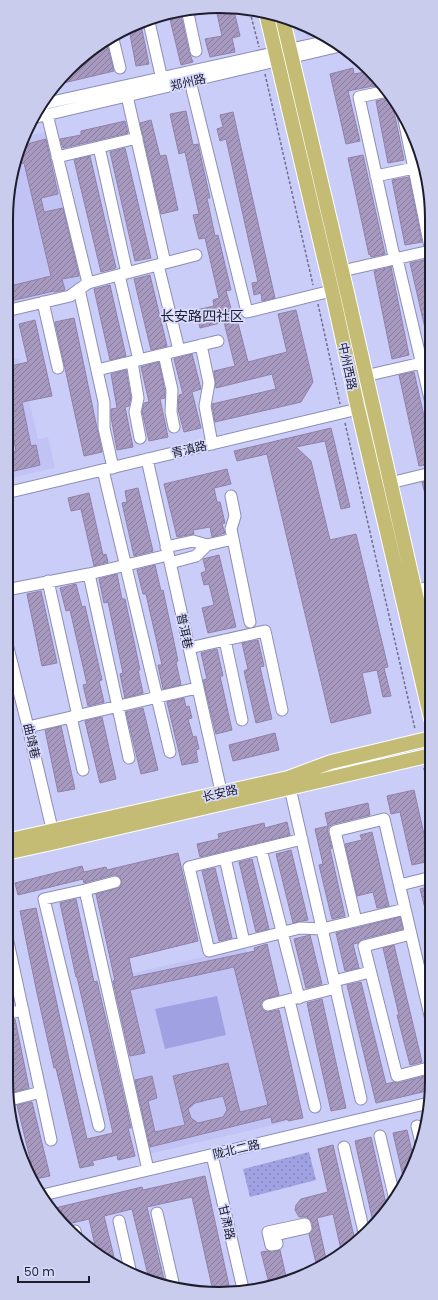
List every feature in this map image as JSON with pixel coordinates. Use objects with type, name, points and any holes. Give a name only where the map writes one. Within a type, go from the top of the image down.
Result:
[{"type":"main road","name":"中州西路","points":[[267,19],[276,57],[339,290],[365,376],[425,634]]},
{"type":"main road","name":"中州西路","points":[[284,24],[342,271],[339,290],[358,409],[425,694]]},
{"type":"main road","name":"长安路","points":[[13,851],[54,837],[222,798],[288,778],[331,762],[425,739]]},
{"type":"main road","name":"长安路","points":[[222,798],[290,788],[425,756]]},
{"type":"main road","name":"长安路","points":[[13,840],[54,837]]},
{"type":"street","points":[[188,16],[196,51]]},
{"type":"street","points":[[150,25],[162,82]]},
{"type":"street","points":[[114,42],[120,68]]},
{"type":"street","name":"郑州路","points":[[290,54],[324,43]]},
{"type":"street","name":"郑州路","points":[[45,110],[162,82],[290,54],[332,47]]},
{"type":"street","name":"郑州路","points":[[44,111],[127,96],[162,82],[190,81],[276,57]]},
{"type":"street","points":[[190,81],[247,312],[339,290]]},
{"type":"street","points":[[380,92],[359,97],[396,258],[425,359]]},
{"type":"street","points":[[127,96],[137,138],[179,350]]},
{"type":"street","points":[[43,113],[57,157],[84,286],[97,370],[104,402],[104,428],[108,469],[126,565],[170,752]]},
{"type":"street","points":[[407,136],[425,222]]},
{"type":"street","points":[[57,157],[137,138]]},
{"type":"street","points":[[99,147],[123,274],[135,361],[138,398],[135,412],[140,438]]},
{"type":"street","points":[[376,176],[414,168]]},
{"type":"street","points":[[342,271],[425,252]]},
{"type":"street","points":[[13,309],[70,296],[84,286],[196,255]]},
{"type":"street","points":[[43,302],[58,368]]},
{"type":"street","points":[[97,370],[218,341]]},
{"type":"street","points":[[201,345],[209,383],[205,406],[212,444]]},
{"type":"street","points":[[164,354],[172,390],[171,412],[174,427]]},
{"type":"street","points":[[365,376],[425,362]]},
{"type":"street","name":"青滇路","points":[[13,490],[372,406]]},
{"type":"street","name":"普洱巷","points":[[147,459],[222,798]]},
{"type":"street","points":[[390,483],[425,474]]},
{"type":"street","points":[[231,496],[236,516],[231,528],[250,622]]},
{"type":"street","points":[[168,555],[193,541],[207,545],[233,539]]},
{"type":"street","points":[[13,588],[89,574],[168,555],[196,556],[207,545]]},
{"type":"street","points":[[89,574],[129,758]]},
{"type":"street","points":[[48,581],[83,770]]},
{"type":"street","points":[[415,590],[425,588]]},
{"type":"street","points":[[189,648],[265,631],[282,710]]},
{"type":"street","points":[[225,640],[242,720]]},
{"type":"street","name":"曲靖巷","points":[[13,668],[54,837]]},
{"type":"street","points":[[28,727],[197,688]]},
{"type":"street","points":[[290,788],[361,1098]]},
{"type":"street","points":[[356,921],[335,831],[384,819],[411,934],[425,981]]},
{"type":"street","points":[[302,839],[189,867],[209,951],[300,928],[322,929],[405,909]]},
{"type":"street","points":[[262,849],[282,933],[315,1108]]},
{"type":"street","points":[[225,858],[244,942]]},
{"type":"street","points":[[400,885],[425,879]]},
{"type":"street","points":[[99,1126],[44,899],[115,882]]},
{"type":"street","points":[[85,890],[148,1170]]},
{"type":"street","points":[[411,934],[364,946],[397,1076],[425,1069]]},
{"type":"street","points":[[13,965],[52,1140]]},
{"type":"street","points":[[268,1005],[294,999],[370,972]]},
{"type":"street","points":[[13,1012],[23,1010]]},
{"type":"street","points":[[14,1099],[41,1092]]},
{"type":"street","name":"陇北二路","points":[[47,1194],[424,1104]]},
{"type":"street","points":[[417,1126],[419,1131]]},
{"type":"street","points":[[380,1136],[393,1191]]},
{"type":"street","points":[[344,1147],[363,1229]]},
{"type":"street","name":"甘肃路","points":[[212,1155],[242,1286]]},
{"type":"street","points":[[157,1213],[173,1282]]},
{"type":"street","points":[[119,1221],[129,1267]]},
{"type":"shaded area","points":[[305,32],[313,36],[306,37]]},
{"type":"shaded area","points":[[46,132],[82,279],[64,294],[13,305],[13,206],[20,166],[31,135]]},
{"type":"shaded area","points":[[19,358],[38,439],[48,437],[55,468],[13,477],[13,359]]},
{"type":"shaded area","points":[[245,947],[286,1122],[144,1155],[104,980]]},
{"type":"shaded area","points":[[217,996],[226,1035],[165,1049],[155,1009]]},
{"type":"shaded area","points":[[309,1152],[316,1180],[250,1197],[243,1169]]},
{"type":"building","points":[[217,13],[235,13],[240,36],[232,38],[235,52],[210,57],[205,39],[222,36]]},
{"type":"building","points":[[181,17],[189,52],[193,62],[181,65],[170,19]]},
{"type":"building","points":[[142,28],[149,64],[136,66],[130,33]]},
{"type":"building","points":[[108,46],[114,71],[64,83],[83,64]]},
{"type":"building","points":[[353,68],[354,74],[364,72],[376,86],[348,91],[360,141],[346,144],[330,74]]},
{"type":"building","points":[[385,99],[394,111],[404,160],[388,163],[376,101]]},
{"type":"building","points":[[186,111],[193,145],[198,144],[210,198],[207,198],[215,236],[218,235],[231,290],[226,291],[233,315],[236,315],[248,362],[287,352],[278,314],[296,310],[313,382],[301,402],[215,422],[212,404],[276,389],[272,374],[216,388],[214,371],[235,366],[224,322],[200,328],[196,310],[214,306],[213,300],[219,298],[205,238],[199,239],[193,215],[199,214],[185,152],[179,154],[170,114]]},
{"type":"building","points":[[233,112],[275,298],[262,301],[261,293],[254,295],[252,283],[258,282],[226,139],[220,141],[217,129],[223,127],[220,115]]},
{"type":"building","points":[[151,120],[160,156],[166,155],[178,210],[161,214],[140,123]]},
{"type":"building","points":[[125,121],[128,133],[63,148],[60,139],[81,135],[81,131]]},
{"type":"building","points":[[46,139],[58,194],[41,198],[44,212],[63,208],[79,276],[62,279],[65,290],[13,300],[13,285],[51,276],[24,163],[21,164],[28,144]]},
{"type":"building","points":[[125,148],[151,258],[135,261],[110,152]]},
{"type":"building","points":[[363,155],[385,254],[371,257],[370,254],[369,255],[348,158]]},
{"type":"building","points":[[90,156],[116,268],[101,272],[74,160]]},
{"type":"building","points":[[409,177],[422,242],[405,245],[392,180]]},
{"type":"building","points":[[424,260],[425,264],[425,328],[410,263]]},
{"type":"building","points":[[391,267],[409,355],[392,359],[374,271]]},
{"type":"building","points":[[150,275],[167,346],[151,350],[134,279]]},
{"type":"building","points":[[110,285],[126,356],[110,360],[94,289]]},
{"type":"building","points":[[74,318],[102,452],[84,456],[55,322]]},
{"type":"building","points":[[35,320],[52,396],[22,402],[31,446],[36,445],[40,465],[13,471],[13,452],[16,451],[13,436],[13,365],[28,362],[19,324]]},
{"type":"building","points":[[192,354],[201,389],[192,392],[201,428],[184,432],[178,409],[179,395],[183,394],[174,359]]},
{"type":"building","points":[[159,362],[165,392],[165,398],[160,399],[168,437],[149,441],[142,411],[144,403],[149,402],[141,367]]},
{"type":"building","points":[[126,370],[131,398],[129,406],[125,407],[133,447],[117,450],[111,417],[111,409],[117,408],[111,374]]},
{"type":"building","points":[[414,372],[425,421],[425,465],[419,466],[399,375]]},
{"type":"building","points":[[331,428],[350,507],[341,509],[325,441],[296,447],[311,461],[330,540],[356,534],[388,667],[384,668],[391,696],[383,697],[377,670],[362,673],[371,713],[331,723],[267,454],[237,461],[234,451]]},
{"type":"building","points":[[227,469],[231,484],[214,488],[217,502],[220,502],[225,523],[222,524],[225,533],[212,537],[210,527],[193,530],[194,534],[177,537],[164,484]]},
{"type":"building","points":[[425,481],[425,494],[422,482]]},
{"type":"building","points":[[138,488],[153,551],[134,556],[122,503],[127,502],[125,491]]},
{"type":"building","points":[[89,493],[103,555],[106,554],[108,562],[94,566],[81,509],[71,511],[68,498]]},
{"type":"building","points":[[219,555],[236,627],[208,633],[202,608],[214,605],[209,584],[204,585],[201,573],[206,571],[203,559]]},
{"type":"building","points":[[155,565],[161,591],[163,590],[178,661],[176,662],[181,685],[163,689],[158,665],[162,665],[146,594],[143,594],[137,570]]},
{"type":"building","points":[[117,574],[122,599],[125,599],[140,670],[138,670],[143,693],[125,698],[120,674],[123,673],[108,602],[104,603],[99,579]]},
{"type":"building","points":[[76,584],[82,607],[85,606],[102,680],[99,681],[104,702],[88,706],[83,685],[87,684],[70,610],[66,611],[60,588]]},
{"type":"building","points":[[41,591],[57,663],[42,666],[27,594]]},
{"type":"building","points":[[258,640],[264,666],[260,667],[272,719],[256,723],[244,671],[248,669],[242,643]]},
{"type":"building","points":[[217,649],[223,676],[220,676],[232,730],[216,734],[203,680],[207,679],[201,653]]},
{"type":"building","points":[[184,698],[186,707],[189,706],[192,718],[188,719],[193,737],[196,736],[199,749],[196,750],[198,762],[182,765],[167,702]]},
{"type":"building","points":[[143,708],[158,770],[141,774],[126,712]]},
{"type":"building","points":[[102,717],[116,779],[100,783],[85,721]]},
{"type":"building","points":[[61,726],[75,789],[58,792],[45,730]]},
{"type":"building","points":[[275,733],[279,750],[233,761],[229,745]]},
{"type":"building","points":[[414,790],[425,839],[425,862],[412,865],[400,812],[391,814],[387,796]]},
{"type":"building","points":[[368,803],[370,815],[333,824],[328,827],[332,848],[330,849],[345,916],[332,919],[319,865],[323,864],[315,829],[328,826],[325,813]]},
{"type":"building","points":[[287,822],[290,835],[200,857],[197,844],[219,839],[218,834],[264,823],[265,828]]},
{"type":"building","points":[[372,832],[389,906],[377,908],[373,892],[357,896],[345,844],[362,840],[360,835]]},
{"type":"building","points":[[291,850],[308,920],[293,923],[276,854]]},
{"type":"building","points":[[178,853],[198,941],[129,958],[133,977],[255,951],[254,948],[267,944],[279,995],[263,1000],[261,1006],[266,1012],[279,1010],[303,1118],[288,1121],[288,1119],[272,1123],[271,1117],[150,1147],[135,1080],[152,1076],[157,1098],[148,1101],[155,1132],[185,1125],[173,1076],[228,1063],[240,1112],[268,1105],[234,967],[130,990],[145,1053],[130,1056],[113,981],[115,981],[96,894],[120,887],[122,883],[120,877],[113,875],[84,883],[83,879],[18,895],[15,883],[82,866],[84,872],[106,867],[107,870]],"holes":[[[223,1096],[227,1110],[223,1117],[198,1123],[191,1118],[188,1109],[195,1103]]]},
{"type":"building","points":[[252,859],[269,929],[256,932],[239,862]]},
{"type":"building","points":[[215,868],[232,938],[219,941],[202,871]]},
{"type":"building","points":[[425,888],[425,908],[420,889]]},
{"type":"building","points":[[76,899],[94,982],[97,981],[121,1084],[131,1128],[128,1128],[135,1156],[118,1160],[117,1155],[92,1161],[94,1165],[80,1168],[56,1068],[54,1068],[20,911],[36,908],[87,1139],[113,1133],[60,903]]},
{"type":"building","points":[[400,917],[403,929],[362,939],[358,943],[353,944],[359,968],[345,971],[336,933]]},
{"type":"building","points":[[310,935],[322,984],[306,988],[294,939]]},
{"type":"building","points":[[394,945],[422,1062],[410,1065],[397,1015],[399,1015],[383,948]]},
{"type":"building","points":[[361,982],[386,1084],[394,1082],[399,1083],[425,1076],[425,1091],[376,1103],[347,985]]},
{"type":"building","points":[[322,999],[346,1108],[331,1111],[307,1003]]},
{"type":"building","points":[[13,1019],[15,1019],[29,1088],[14,1092],[13,1087]]},
{"type":"building","points":[[32,1102],[50,1176],[38,1178],[34,1172],[17,1105]]},
{"type":"building","points":[[407,1130],[412,1152],[403,1175],[393,1133]]},
{"type":"building","points":[[371,1137],[385,1201],[372,1219],[355,1141]]},
{"type":"building","points":[[333,1145],[354,1237],[340,1247],[333,1214],[317,1218],[326,1257],[316,1263],[309,1234],[313,1230],[312,1222],[307,1217],[299,1217],[295,1210],[296,1205],[301,1199],[328,1192],[318,1149]]},
{"type":"building","points":[[205,1176],[229,1287],[212,1287],[192,1197],[147,1207],[164,1279],[148,1274],[132,1209],[104,1216],[114,1258],[95,1245],[89,1219],[70,1224],[57,1208],[142,1187],[143,1190]]},
{"type":"building","points":[[280,1250],[286,1276],[268,1281],[261,1252]]},
{"type":"district","name":"长安路四社区","points":[[202,316]]}]
